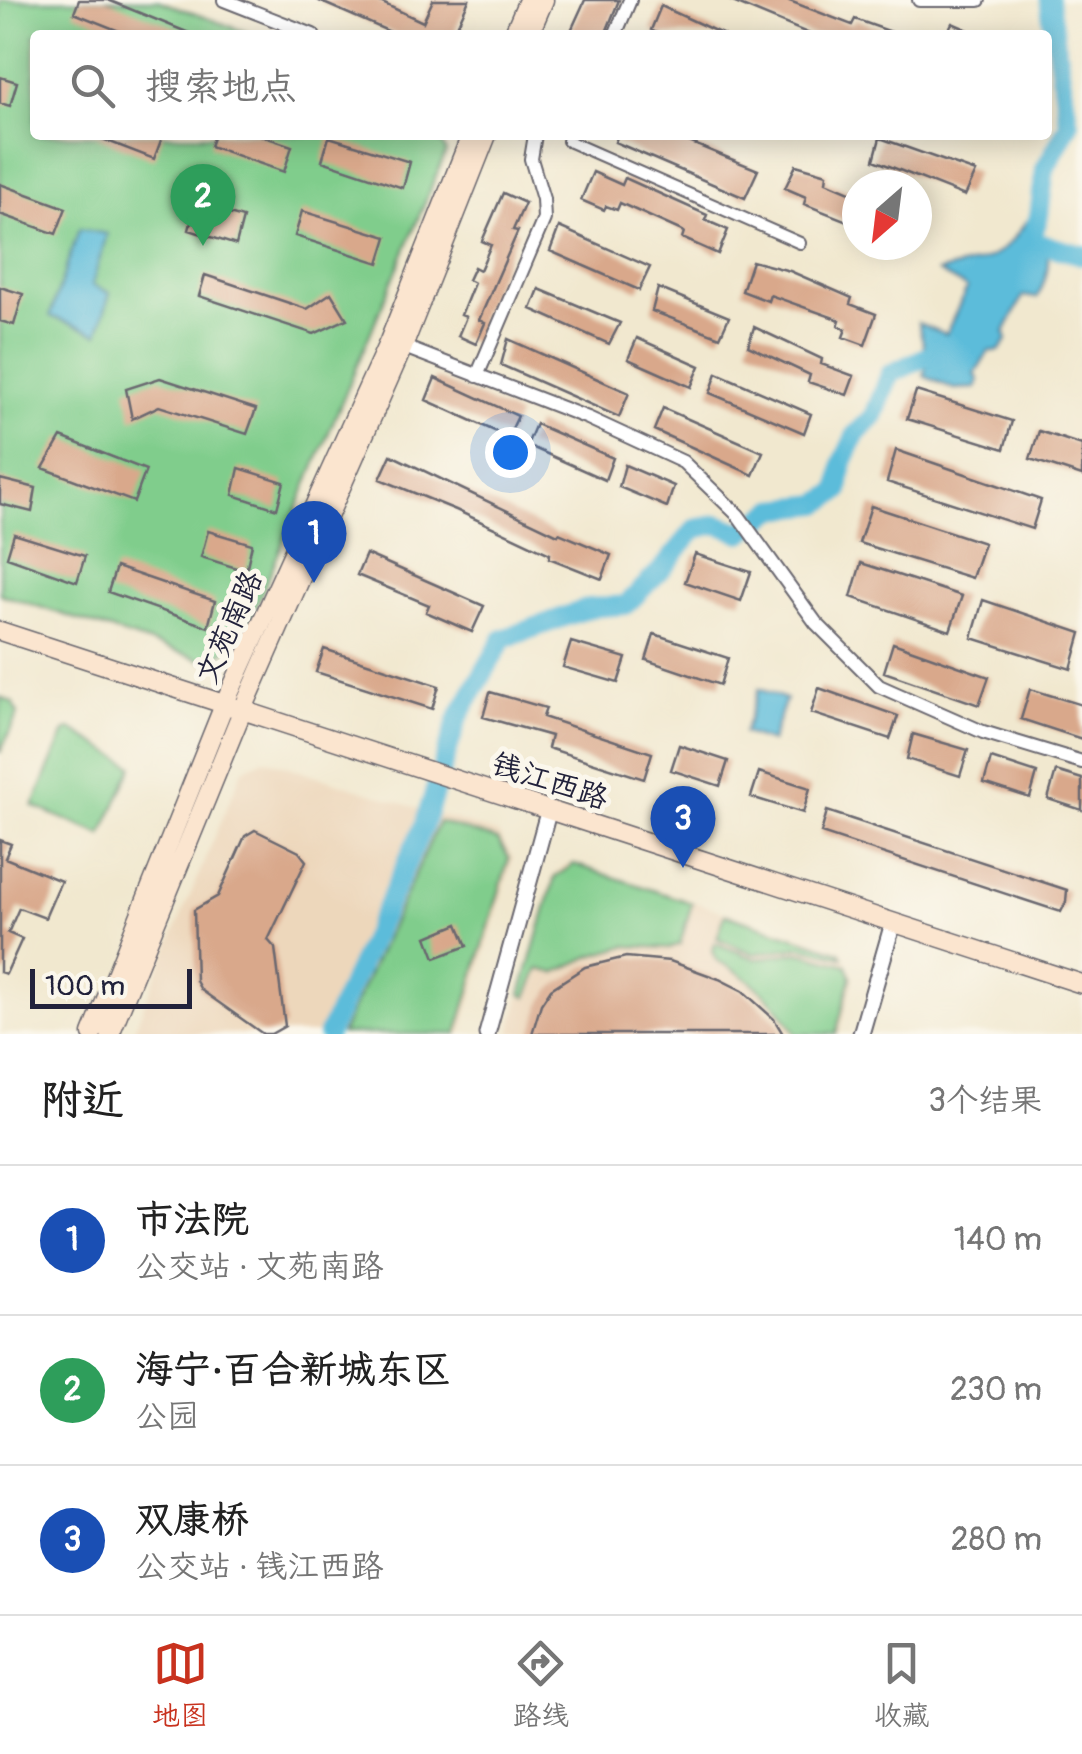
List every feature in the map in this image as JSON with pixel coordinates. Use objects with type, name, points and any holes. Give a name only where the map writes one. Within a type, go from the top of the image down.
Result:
[{"type":"main road","points":[[515,30],[528,0]]},
{"type":"main road","points":[[531,30],[544,0]]},
{"type":"main road","name":"文苑南路","points":[[92,1034],[224,705],[396,344],[469,140]]},
{"type":"main road","name":"文苑南路","points":[[110,1034],[484,140]]},
{"type":"main road","name":"钱江西路","points":[[0,631],[1082,984]]},
{"type":"street","points":[[224,0],[301,30]]},
{"type":"street","points":[[617,30],[630,0]]},
{"type":"street","points":[[919,0],[978,0]]},
{"type":"street","points":[[477,376],[544,219],[543,199],[531,159],[534,140]]},
{"type":"street","points":[[568,141],[800,243]]},
{"type":"street","points":[[396,344],[588,418],[683,462],[738,515],[816,622],[879,686],[982,732],[1082,762]]},
{"type":"street","points":[[487,1034],[549,810]]},
{"type":"street","points":[[860,1034],[894,923]]},
{"type":"shaded area","points":[[264,759],[498,834],[513,858],[461,1034],[132,1034],[243,769]]},
{"type":"shaded area","points":[[575,863],[842,950],[854,978],[839,1034],[510,1034],[553,876],[565,865]]},
{"type":"green space","points":[[0,0],[157,0],[240,30],[30,30],[30,140],[440,140],[446,152],[243,638],[209,662],[0,594]]},
{"type":"green space","points":[[0,697],[13,703],[18,714],[0,753]]},
{"type":"green space","points":[[71,729],[133,766],[102,835],[33,806],[65,732]]},
{"type":"green space","points":[[439,822],[498,840],[509,858],[457,1034],[341,1034]]},
{"type":"green space","points":[[574,864],[692,903],[680,944],[670,948],[626,946],[591,956],[555,973],[539,969],[527,997],[521,994],[555,877]]},
{"type":"green space","points":[[725,914],[840,952],[843,957],[800,947],[754,954],[717,938]]},
{"type":"green space","points":[[715,943],[756,959],[798,952],[847,965],[851,977],[836,1034],[796,1034],[762,991],[716,960]]},
{"type":"water","points":[[1026,222],[1042,238],[1048,257],[1046,277],[1037,298],[1023,296],[1005,332],[1007,340],[999,351],[989,351],[975,374],[979,380],[976,388],[954,389],[924,376],[928,361],[918,323],[946,334],[967,288],[938,272],[997,253]]},
{"type":"water","points":[[79,229],[107,234],[92,285],[110,293],[98,334],[50,316]]},
{"type":"water","points":[[759,689],[786,699],[771,742],[744,733]]},
{"type":"building","points":[[79,0],[108,0],[182,30],[116,30],[74,13]]},
{"type":"building","points":[[317,0],[376,0],[423,22],[433,0],[469,0],[455,30],[386,30]]},
{"type":"building","points":[[585,0],[619,0],[607,30],[571,30]]},
{"type":"building","points":[[728,0],[787,0],[852,25],[855,19],[886,30],[800,30]]},
{"type":"building","points":[[661,6],[713,30],[651,30]]},
{"type":"building","points":[[952,23],[968,30],[948,30]]},
{"type":"building","points":[[0,77],[17,82],[10,106],[0,103]]},
{"type":"building","points":[[105,140],[161,140],[154,159]]},
{"type":"building","points":[[212,140],[274,140],[292,146],[284,172],[210,146]]},
{"type":"building","points":[[328,140],[339,140],[410,162],[403,188],[322,161]]},
{"type":"building","points":[[684,140],[758,170],[745,198],[615,142]]},
{"type":"building","points":[[879,140],[976,172],[965,196],[932,183],[932,170],[899,170],[874,160]]},
{"type":"building","points":[[796,165],[827,174],[826,182],[842,189],[842,219],[804,204],[806,197],[785,188]]},
{"type":"building","points":[[593,172],[622,185],[625,178],[707,215],[705,220],[728,230],[718,254],[682,238],[684,232],[620,203],[617,210],[606,206],[604,210],[581,200]]},
{"type":"building","points":[[0,184],[66,208],[56,234],[0,214]]},
{"type":"building","points":[[503,193],[525,203],[513,230],[518,231],[479,320],[485,323],[476,344],[458,336],[466,317],[461,315],[474,283],[468,280],[474,267],[480,270],[491,245],[482,241]]},
{"type":"building","points":[[196,204],[243,218],[236,245],[189,230]]},
{"type":"building","points":[[302,211],[387,237],[379,263],[295,236]]},
{"type":"building","points":[[559,227],[650,267],[639,290],[550,251]]},
{"type":"building","points":[[752,261],[790,271],[852,298],[850,304],[876,314],[865,345],[843,337],[846,329],[838,326],[840,320],[770,295],[768,301],[742,291]]},
{"type":"building","points":[[205,275],[307,309],[331,293],[347,319],[314,334],[199,296]]},
{"type":"building","points":[[0,287],[23,294],[14,325],[0,321]]},
{"type":"building","points":[[658,288],[729,317],[720,337],[652,311]]},
{"type":"building","points":[[539,289],[620,323],[609,344],[531,309]]},
{"type":"building","points":[[754,327],[822,359],[821,364],[854,376],[847,395],[808,382],[810,375],[748,346]]},
{"type":"building","points":[[637,338],[700,366],[691,387],[628,359]]},
{"type":"building","points":[[508,339],[629,393],[619,417],[501,365]]},
{"type":"building","points":[[717,373],[811,414],[804,433],[710,393]]},
{"type":"building","points":[[160,378],[256,409],[247,434],[159,406],[132,419],[126,389]]},
{"type":"building","points":[[435,378],[518,416],[508,437],[426,400]]},
{"type":"building","points":[[916,391],[1012,421],[1004,449],[907,419]]},
{"type":"building","points":[[663,408],[763,452],[753,475],[654,430]]},
{"type":"building","points":[[536,424],[613,458],[605,480],[527,445]]},
{"type":"building","points":[[1039,431],[1082,445],[1082,476],[1030,459]]},
{"type":"building","points":[[61,437],[146,470],[134,502],[43,468]]},
{"type":"building","points":[[896,450],[1041,500],[1032,529],[887,482]]},
{"type":"building","points":[[391,455],[558,535],[611,555],[602,579],[380,479]]},
{"type":"building","points":[[625,465],[674,486],[667,507],[619,487]]},
{"type":"building","points":[[239,468],[284,482],[277,509],[233,495]]},
{"type":"building","points":[[0,479],[36,488],[32,512],[0,504]]},
{"type":"building","points":[[871,506],[984,543],[972,578],[859,543]]},
{"type":"building","points":[[208,531],[252,544],[246,571],[201,557]]},
{"type":"building","points":[[14,534],[85,556],[77,582],[7,557]]},
{"type":"building","points":[[366,554],[484,606],[472,632],[426,612],[429,605],[357,575]]},
{"type":"building","points":[[695,554],[751,572],[741,601],[685,582]]},
{"type":"building","points":[[861,563],[962,596],[950,631],[851,597]]},
{"type":"building","points":[[116,567],[215,601],[208,627],[108,592]]},
{"type":"building","points":[[983,600],[1081,633],[1071,669],[972,638]]},
{"type":"building","points":[[654,634],[728,658],[720,685],[646,660]]},
{"type":"building","points":[[571,642],[626,658],[618,683],[563,667]]},
{"type":"building","points":[[893,643],[989,677],[979,705],[884,672]]},
{"type":"building","points":[[324,649],[439,686],[432,709],[316,672]]},
{"type":"building","points":[[819,688],[898,716],[890,739],[811,713]]},
{"type":"building","points":[[1030,689],[1082,705],[1082,739],[1021,719]]},
{"type":"building","points":[[490,692],[546,708],[543,717],[652,753],[644,779],[548,748],[551,736],[483,717]]},
{"type":"building","points":[[913,734],[968,750],[960,776],[907,759]]},
{"type":"building","points":[[679,745],[728,761],[720,786],[671,770]]},
{"type":"building","points":[[991,758],[1037,773],[1030,798],[984,783]]},
{"type":"building","points":[[1056,771],[1082,779],[1082,810],[1048,799]]},
{"type":"building","points":[[759,772],[810,788],[803,813],[751,797]]},
{"type":"building","points":[[827,811],[1067,890],[1066,902],[1061,912],[821,833]]},
{"type":"building","points":[[255,830],[299,852],[306,861],[268,940],[275,948],[285,1026],[271,1034],[263,1034],[201,990],[196,981],[194,910],[218,896],[245,836]]},
{"type":"building","points":[[0,840],[11,844],[5,858],[61,881],[45,918],[19,908],[8,933],[22,939],[6,974],[0,972]]},
{"type":"building","points":[[458,924],[467,946],[435,958],[427,937]]},
{"type":"building","points":[[626,957],[670,961],[719,979],[743,991],[774,1019],[783,1034],[532,1034],[541,1004],[551,989],[585,967]]},
{"type":"waterway","points":[[1027,253],[1039,216],[1045,169],[1069,124],[1049,0]]},
{"type":"waterway","points":[[1030,241],[1082,255]]},
{"type":"waterway","points":[[328,1034],[424,825],[458,718],[503,639],[589,608],[626,605],[695,529],[717,524],[742,533],[775,509],[819,504],[839,491],[843,462],[856,434],[874,416],[890,374],[930,355],[955,352]]},
{"type":"place","name":"海宁·百合新城东区","points":[[203,246]]},
{"type":"place","name":"市法院","points":[[314,583]]},
{"type":"place","name":"双康桥","points":[[683,868]]}]
